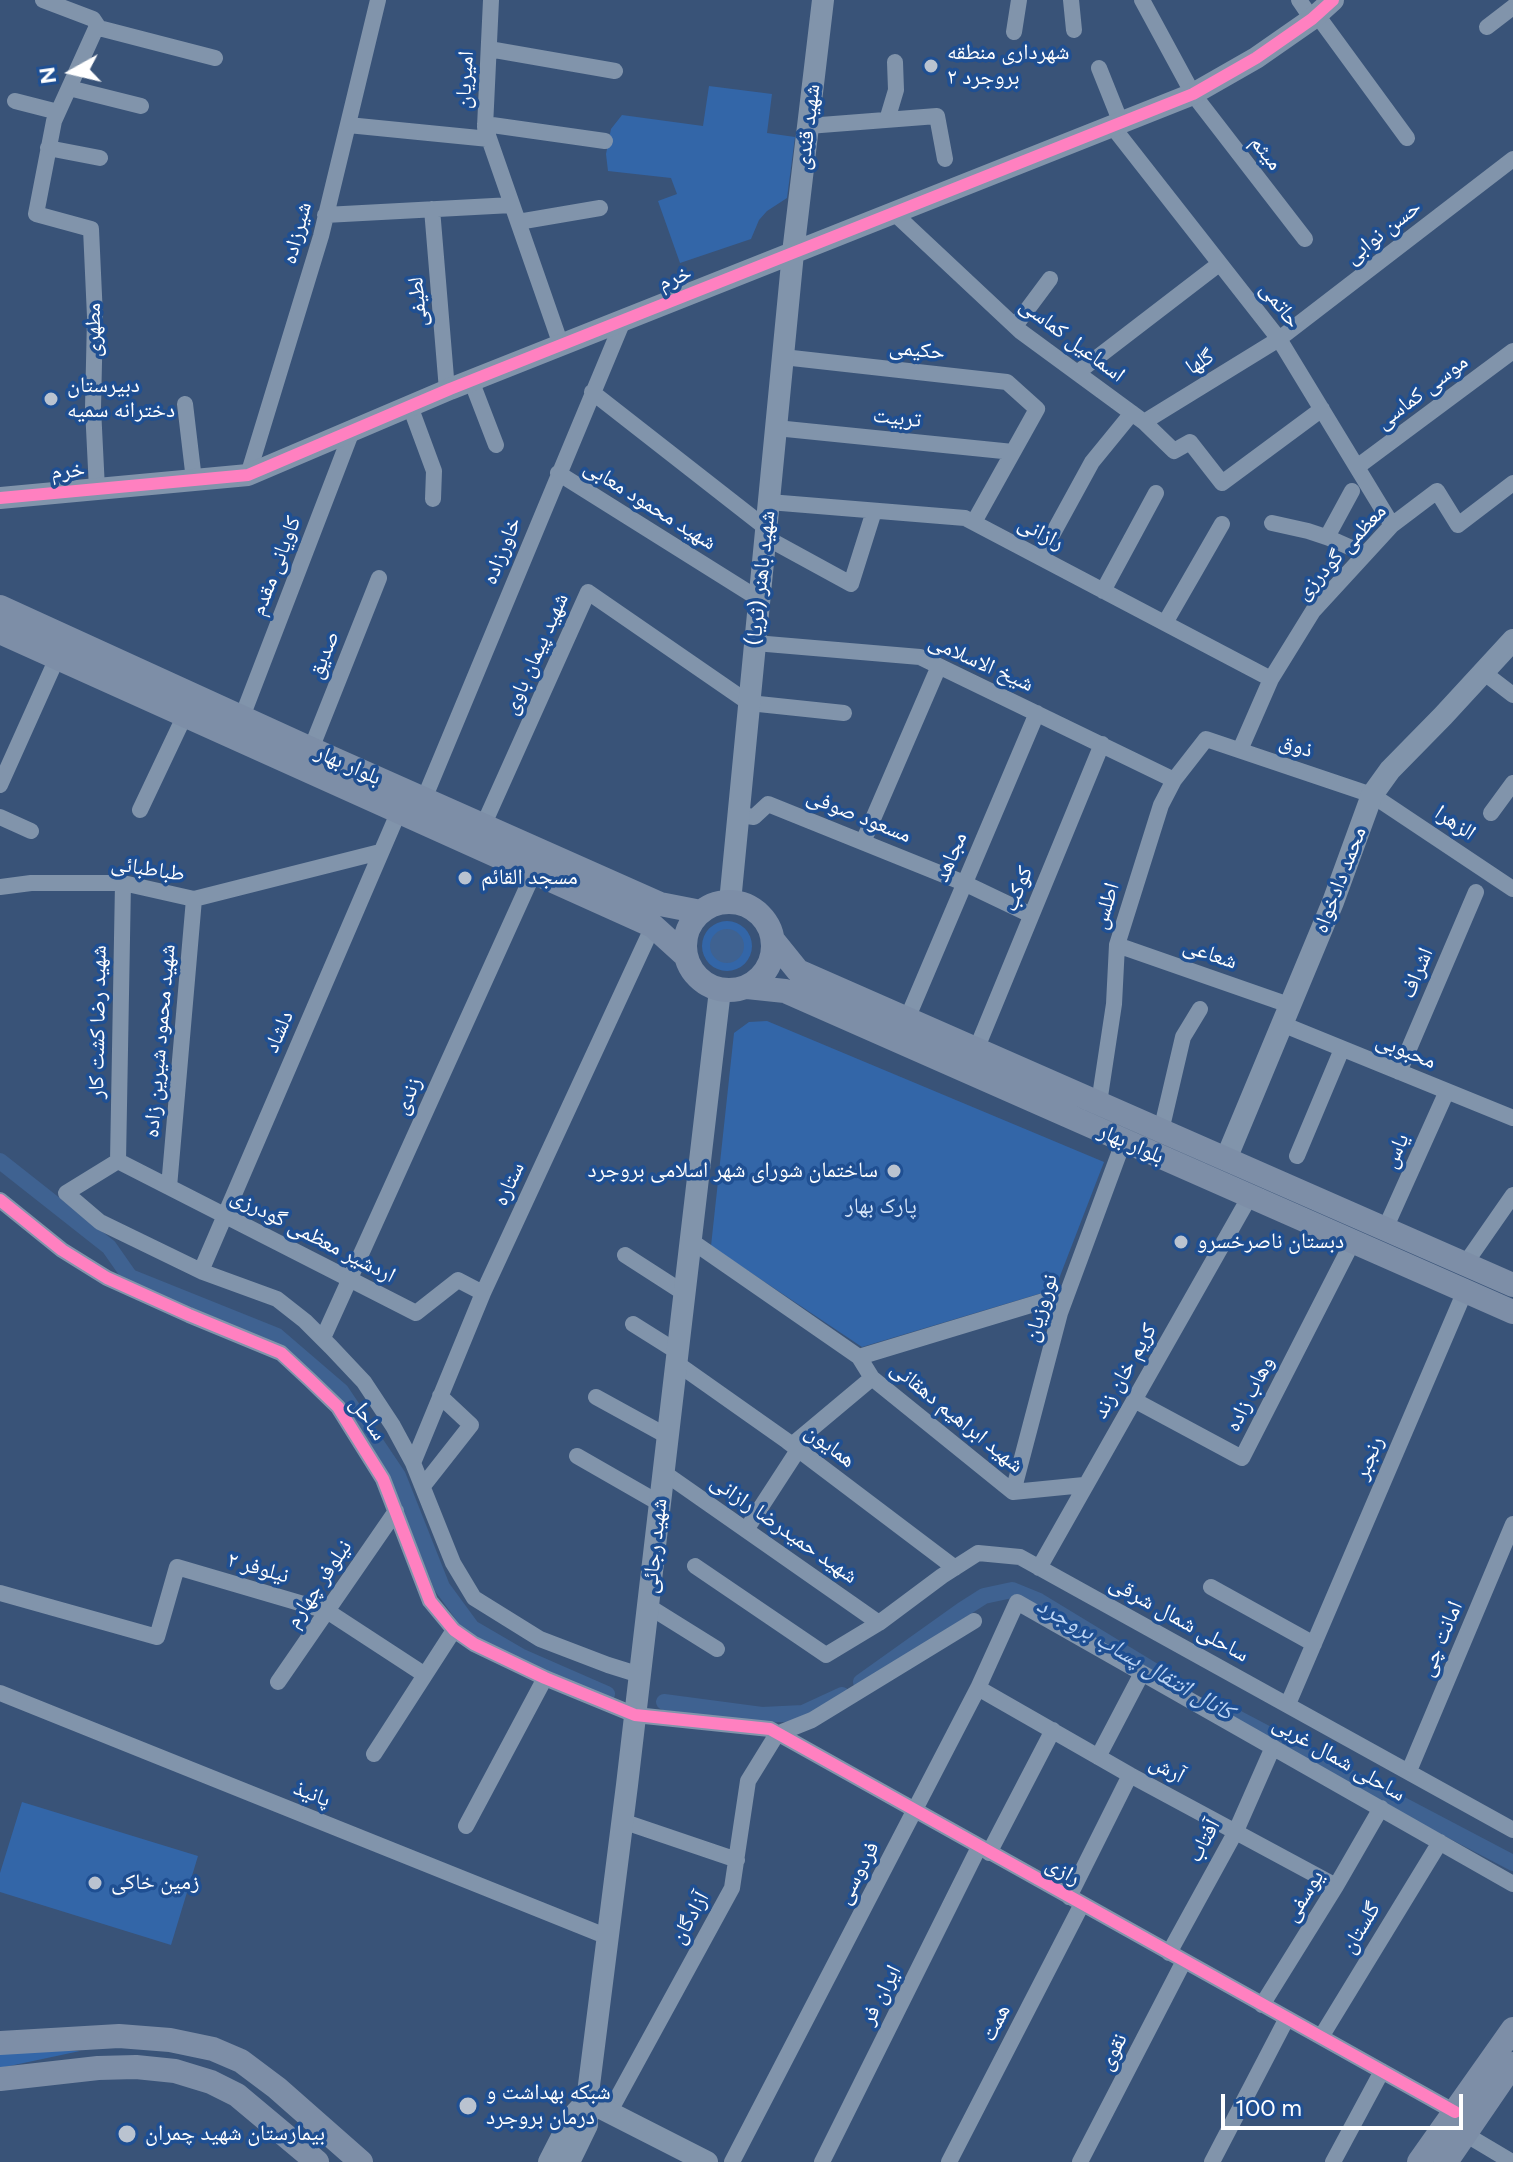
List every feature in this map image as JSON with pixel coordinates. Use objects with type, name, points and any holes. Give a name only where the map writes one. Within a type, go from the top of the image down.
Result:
[{"type":"main road","name":"بلوار بهار","points":[[0,607],[660,904],[701,912]]},
{"type":"main road","name":"بلوار بهار","points":[[0,632],[653,926],[686,956]]},
{"type":"main road","points":[[730,902],[754,909],[763,918],[770,928],[773,950],[768,968],[762,976],[738,990],[720,990],[698,978],[690,968],[685,944],[687,932],[701,912],[710,906],[730,902]]},
{"type":"main road","name":"بلوار بهار","points":[[773,940],[798,971],[976,1050],[1124,1140],[1513,1312]]},
{"type":"main road","name":"بلوار بهار","points":[[747,987],[785,991],[1045,1092],[1099,1103],[1513,1285]]},
{"type":"main road","points":[[1446,2162],[1460,2123],[1513,2029]]},
{"type":"main road","points":[[0,2043],[119,2036],[170,2040],[225,2053],[277,2088],[361,2162]]},
{"type":"main road","points":[[97,2037],[98,2068]]},
{"type":"main road","points":[[1419,2162],[1460,2123],[1513,2064]]},
{"type":"main road","points":[[0,2079],[98,2068],[136,2067],[175,2071],[211,2082],[237,2095],[317,2162]]},
{"type":"street","points":[[43,0],[93,19],[97,26],[215,58]]},
{"type":"street","name":"شیرزاده","points":[[248,475],[325,215],[378,0]]},
{"type":"street","name":"امیریان","points":[[491,0],[487,131],[561,345]]},
{"type":"street","name":"شهید قندی","points":[[793,253],[823,0]]},
{"type":"street","points":[[1014,32],[1019,0]]},
{"type":"street","points":[[1071,0],[1074,30]]},
{"type":"street","name":"میثم","points":[[1142,0],[1193,94],[1305,239]]},
{"type":"street","points":[[1299,0],[1320,11],[1407,138]]},
{"type":"street","points":[[1487,27],[1513,7]]},
{"type":"street","name":"خرم","points":[[0,498],[248,475],[471,380],[1193,94],[1256,58],[1320,11]]},
{"type":"street","points":[[97,26],[54,121],[48,148],[100,158]]},
{"type":"street","points":[[489,49],[615,71]]},
{"type":"street","points":[[887,120],[896,90],[895,62]]},
{"type":"street","points":[[1099,68],[1117,125]]},
{"type":"street","points":[[69,88],[141,106]]},
{"type":"street","points":[[15,101],[58,112]]},
{"type":"street","points":[[808,126],[937,116],[945,159]]},
{"type":"street","points":[[348,125],[487,131],[605,141]]},
{"type":"street","name":"حاتمی","points":[[1117,125],[1219,264],[1279,339],[1392,525]]},
{"type":"street","name":"مطهری","points":[[48,148],[36,214],[91,229],[97,489]]},
{"type":"street","name":"حسن نوابی","points":[[1279,339],[1513,159]]},
{"type":"street","points":[[325,215],[512,205]]},
{"type":"street","points":[[518,222],[600,208]]},
{"type":"street","name":"لطیفی","points":[[432,209],[447,390]]},
{"type":"street","name":"اسماعیل کماسی","points":[[894,213],[1015,326],[1138,417],[1174,451],[1190,442],[1222,483],[1322,409]]},
{"type":"street","name":"شهید باهنر (ثریا)","points":[[730,902],[793,253]]},
{"type":"street","points":[[1077,373],[1219,264]]},
{"type":"street","points":[[1015,326],[1050,279]]},
{"type":"street","name":"خاورزاده","points":[[424,799],[623,321]]},
{"type":"street","name":"گلها","points":[[1040,557],[1092,462],[1138,417],[1279,339]]},
{"type":"street","name":"موسی کماسی","points":[[1357,467],[1513,351]]},
{"type":"street","name":"حکیمی","points":[[783,357],[1007,382],[1037,409],[1013,452]]},
{"type":"street","points":[[471,380],[496,445]]},
{"type":"street","points":[[592,392],[766,532],[851,584],[874,511]]},
{"type":"street","points":[[185,404],[194,480]]},
{"type":"street","points":[[410,406],[434,471],[433,499]]},
{"type":"street","name":"تربیت","points":[[776,428],[1013,452]]},
{"type":"street","name":"کاویانی مقدم","points":[[242,717],[352,431]]},
{"type":"street","points":[[974,522],[1013,452]]},
{"type":"street","name":"شهید محمود معابی","points":[[558,473],[759,599]]},
{"type":"street","name":"معظمی گودرزی","points":[[1240,750],[1271,679],[1313,611],[1392,525],[1437,491],[1458,525],[1511,488]]},
{"type":"street","points":[[1327,537],[1352,491]]},
{"type":"street","points":[[1103,591],[1156,493]]},
{"type":"street","name":"رازانی","points":[[769,502],[965,518],[1271,679]]},
{"type":"street","points":[[1272,523],[1327,537],[1365,554]]},
{"type":"street","points":[[1165,623],[1222,524]]},
{"type":"street","name":"صدیق","points":[[311,749],[379,578]]},
{"type":"street","name":"شهید پیمان باوی","points":[[483,826],[588,592],[749,703]]},
{"type":"street","name":"محمد دادخواه","points":[[1226,1159],[1333,902],[1372,795],[1390,770],[1513,640]]},
{"type":"street","name":"شیخ الاسلامی","points":[[755,643],[920,657],[1174,780]]},
{"type":"street","points":[[0,785],[57,658]]},
{"type":"street","points":[[863,842],[939,666]]},
{"type":"street","points":[[1483,672],[1513,695]]},
{"type":"street","points":[[749,703],[844,713]]},
{"type":"street","name":"مجاهد","points":[[907,1019],[1037,713]]},
{"type":"street","points":[[140,810],[185,715]]},
{"type":"street","name":"ذوق","points":[[1206,739],[1372,795]]},
{"type":"street","name":"اطلس","points":[[1099,1103],[1114,1004],[1117,945],[1161,805],[1174,780],[1206,739]]},
{"type":"street","name":"کوکب","points":[[976,1050],[1102,744]]},
{"type":"street","points":[[1491,813],[1513,783]]},
{"type":"street","name":"الزهرا","points":[[1372,795],[1513,889]]},
{"type":"street","name":"مسعود صوفی","points":[[740,815],[754,817],[768,804],[964,883],[1031,915]]},
{"type":"street","name":"دلشاد","points":[[201,1271],[399,811]]},
{"type":"street","points":[[0,817],[31,831]]},
{"type":"street","name":"طباطبائی","points":[[0,887],[31,883],[123,883],[194,899],[380,852]]},
{"type":"street","name":"زندی","points":[[323,1338],[534,872]]},
{"type":"street","name":"شهید رضا کشت کار","points":[[118,1161],[123,883]]},
{"type":"street","name":"اشراف","points":[[1399,1072],[1476,892]]},
{"type":"street","name":"شهید محمود شیرین زاده","points":[[169,1187],[194,899]]},
{"type":"street","name":"ستاره","points":[[413,1463],[483,1293],[653,926]]},
{"type":"street","name":"شعاعی","points":[[1117,945],[1286,1015]]},
{"type":"street","name":"شهید رجائی","points":[[569,2162],[587,2125],[587,2101],[720,990]]},
{"type":"street","points":[[1161,1131],[1183,1037],[1200,1009]]},
{"type":"street","name":"محبوبی","points":[[1286,1015],[1342,1049],[1513,1117]]},
{"type":"street","points":[[1297,1156],[1342,1049]]},
{"type":"street","name":"یاس","points":[[1385,1229],[1447,1091]]},
{"type":"street","name":"نوروزیان","points":[[1013,1492],[1067,1294],[1124,1140]]},
{"type":"street","name":"اردشیر معظمی گودرزی","points":[[118,1161],[416,1313],[458,1280],[483,1293]]},
{"type":"street","name":"ساحل","points":[[118,1161],[66,1193],[100,1222],[201,1271],[277,1299],[323,1338],[364,1382],[393,1426],[413,1463],[453,1563],[474,1598],[540,1639],[640,1675]]},
{"type":"street","points":[[1465,1264],[1513,1195]]},
{"type":"street","name":"کریم خان زند","points":[[1039,1568],[1250,1196]]},
{"type":"street","name":"ساحل","points":[[0,1200],[62,1250],[107,1278],[281,1353],[338,1407],[383,1479],[430,1601],[454,1630],[474,1644],[545,1678],[635,1715]]},
{"type":"street","name":"شهید ابراهیم دهقانی","points":[[690,1240],[859,1357],[872,1378],[1013,1492],[1084,1485]]},
{"type":"street","name":"وهاب زاده","points":[[1134,1400],[1242,1458],[1353,1241]]},
{"type":"street","points":[[625,1255],[684,1293]]},
{"type":"street","name":"رنجبر","points":[[1288,1704],[1465,1291]]},
{"type":"street","name":"شهید ابراهیم دهقانی","points":[[859,1357],[1067,1294]]},
{"type":"street","name":"همایون","points":[[633,1324],[955,1568]]},
{"type":"street","points":[[746,1530],[795,1448],[872,1378]]},
{"type":"street","points":[[423,1486],[471,1425],[440,1396]]},
{"type":"street","points":[[596,1397],[667,1436]]},
{"type":"street","points":[[577,1456],[659,1503]]},
{"type":"street","name":"شهید حمیدرضا رازانی","points":[[663,1472],[879,1623]]},
{"type":"street","name":"نیلوفر چهارم","points":[[278,1682],[396,1511]]},
{"type":"street","name":"امانت چی","points":[[1409,1771],[1513,1524]]},
{"type":"street","name":"ساحلی شمال شرقی","points":[[695,1566],[826,1655],[879,1623],[978,1553],[1020,1557],[1513,1829]]},
{"type":"street","name":"نیلوفر ۲","points":[[0,1593],[157,1637],[177,1567],[327,1611],[425,1675]]},
{"type":"street","points":[[1211,1587],[1314,1644]]},
{"type":"street","name":"ساحلی شمال غربی","points":[[1017,1602],[1513,1884]]},
{"type":"street","name":"فردوسی","points":[[732,2162],[915,1812],[978,1688],[1017,1602]]},
{"type":"street","points":[[648,1606],[717,1649]]},
{"type":"street","points":[[777,1734],[812,1720],[974,1621]]},
{"type":"street","points":[[374,1754],[454,1630]]},
{"type":"street","points":[[1098,1757],[1142,1673]]},
{"type":"street","points":[[466,1826],[545,1678]]},
{"type":"street","name":"آرش","points":[[978,1688],[1130,1775],[1336,1886]]},
{"type":"street","name":"پانیذ","points":[[0,1693],[608,1937]]},
{"type":"street","name":"رازی","points":[[635,1715],[770,1729],[1382,2071],[1512,2162]]},
{"type":"street","name":"ایران فر","points":[[822,2162],[984,1850],[1053,1730]]},
{"type":"street","name":"آزادگان","points":[[609,2113],[732,1888],[748,1781],[777,1734]]},
{"type":"street","name":"آفتاب","points":[[1177,1957],[1273,1747]]},
{"type":"street","name":"همت","points":[[949,2162],[1075,1901],[1130,1775]]},
{"type":"street","name":"یوسفی","points":[[1262,2005],[1381,1808]]},
{"type":"street","points":[[622,1821],[737,1860]]},
{"type":"street","name":"گلستان","points":[[1321,2037],[1440,1842]]},
{"type":"street","name":"نقوی","points":[[1080,2162],[1177,1957]]},
{"type":"street","points":[[1212,2162],[1287,2018]]},
{"type":"street","points":[[1333,2162],[1382,2071]]},
{"type":"street","points":[[587,2101],[707,2162]]},
{"type":"street","name":"شهید رجائی","points":[[549,2162],[572,2117],[587,2101]]},
{"type":"green space","points":[[709,86],[772,94],[767,133],[795,137],[787,198],[759,220],[751,239],[680,263],[658,201],[677,194],[671,178],[608,171],[606,154],[611,129],[622,115],[703,126]]},
{"type":"green space","points":[[727,921],[745,928],[752,946],[745,964],[727,971],[709,964],[702,946],[709,928]]},
{"type":"green space","name":"پارک بهار","points":[[767,1021],[1104,1162],[1055,1289],[862,1347],[711,1246],[734,1033],[749,1022]]},
{"type":"green space","name":"زمین خاکی","points":[[22,1802],[198,1856],[171,1945],[0,1892],[0,1873]]},
{"type":"green space","points":[[0,2049],[80,2051],[0,2068]]},
{"type":"shaded area","points":[[727,929],[739,934],[744,946],[739,958],[727,963],[715,958],[710,946],[715,934]]},
{"type":"waterway","name":"کانال انتقال پساب بروجرد","points":[[0,1161],[109,1247],[130,1277],[277,1336],[341,1391],[398,1476],[442,1587],[472,1628],[520,1656],[607,1694]]},
{"type":"waterway","name":"کانال انتقال پساب بروجرد","points":[[861,1682],[984,1596],[1012,1590],[1039,1601],[1169,1680]]},
{"type":"waterway","name":"کانال انتقال پساب بروجرد","points":[[664,1702],[762,1715],[803,1713],[842,1695]]},
{"type":"waterway","name":"کانال انتقال پساب بروجرد","points":[[1224,1711],[1513,1863]]},
{"type":"cycle path","points":[[0,498],[248,475],[450,389],[1193,94],[1256,58],[1312,19],[1333,0]]},
{"type":"cycle path","points":[[0,1200],[62,1250],[107,1278],[281,1353],[310,1380],[338,1407],[383,1479],[430,1601],[454,1630],[474,1644],[545,1678],[635,1715],[770,1729],[1455,2112]]},
{"type":"place","name":"شهرداری منطقه ۲ بروجرد","points":[[931,66]]},
{"type":"place","name":"دبیرستان دخترانه سمیه","points":[[51,399]]},
{"type":"place","name":"مسجد القائم","points":[[465,878]]},
{"type":"place","name":"ساختمان شورای شهر اسلامی بروجرد","points":[[894,1171]]},
{"type":"place","name":"دبستان ناصرخسرو","points":[[1181,1242]]},
{"type":"place","name":"زمین خاکی","points":[[95,1883]]},
{"type":"place","name":"شبکه بهداشت و درمان بروجرد","points":[[468,2106]]},
{"type":"place","name":"بیمارستان شهید چمران","points":[[127,2134]]}]
